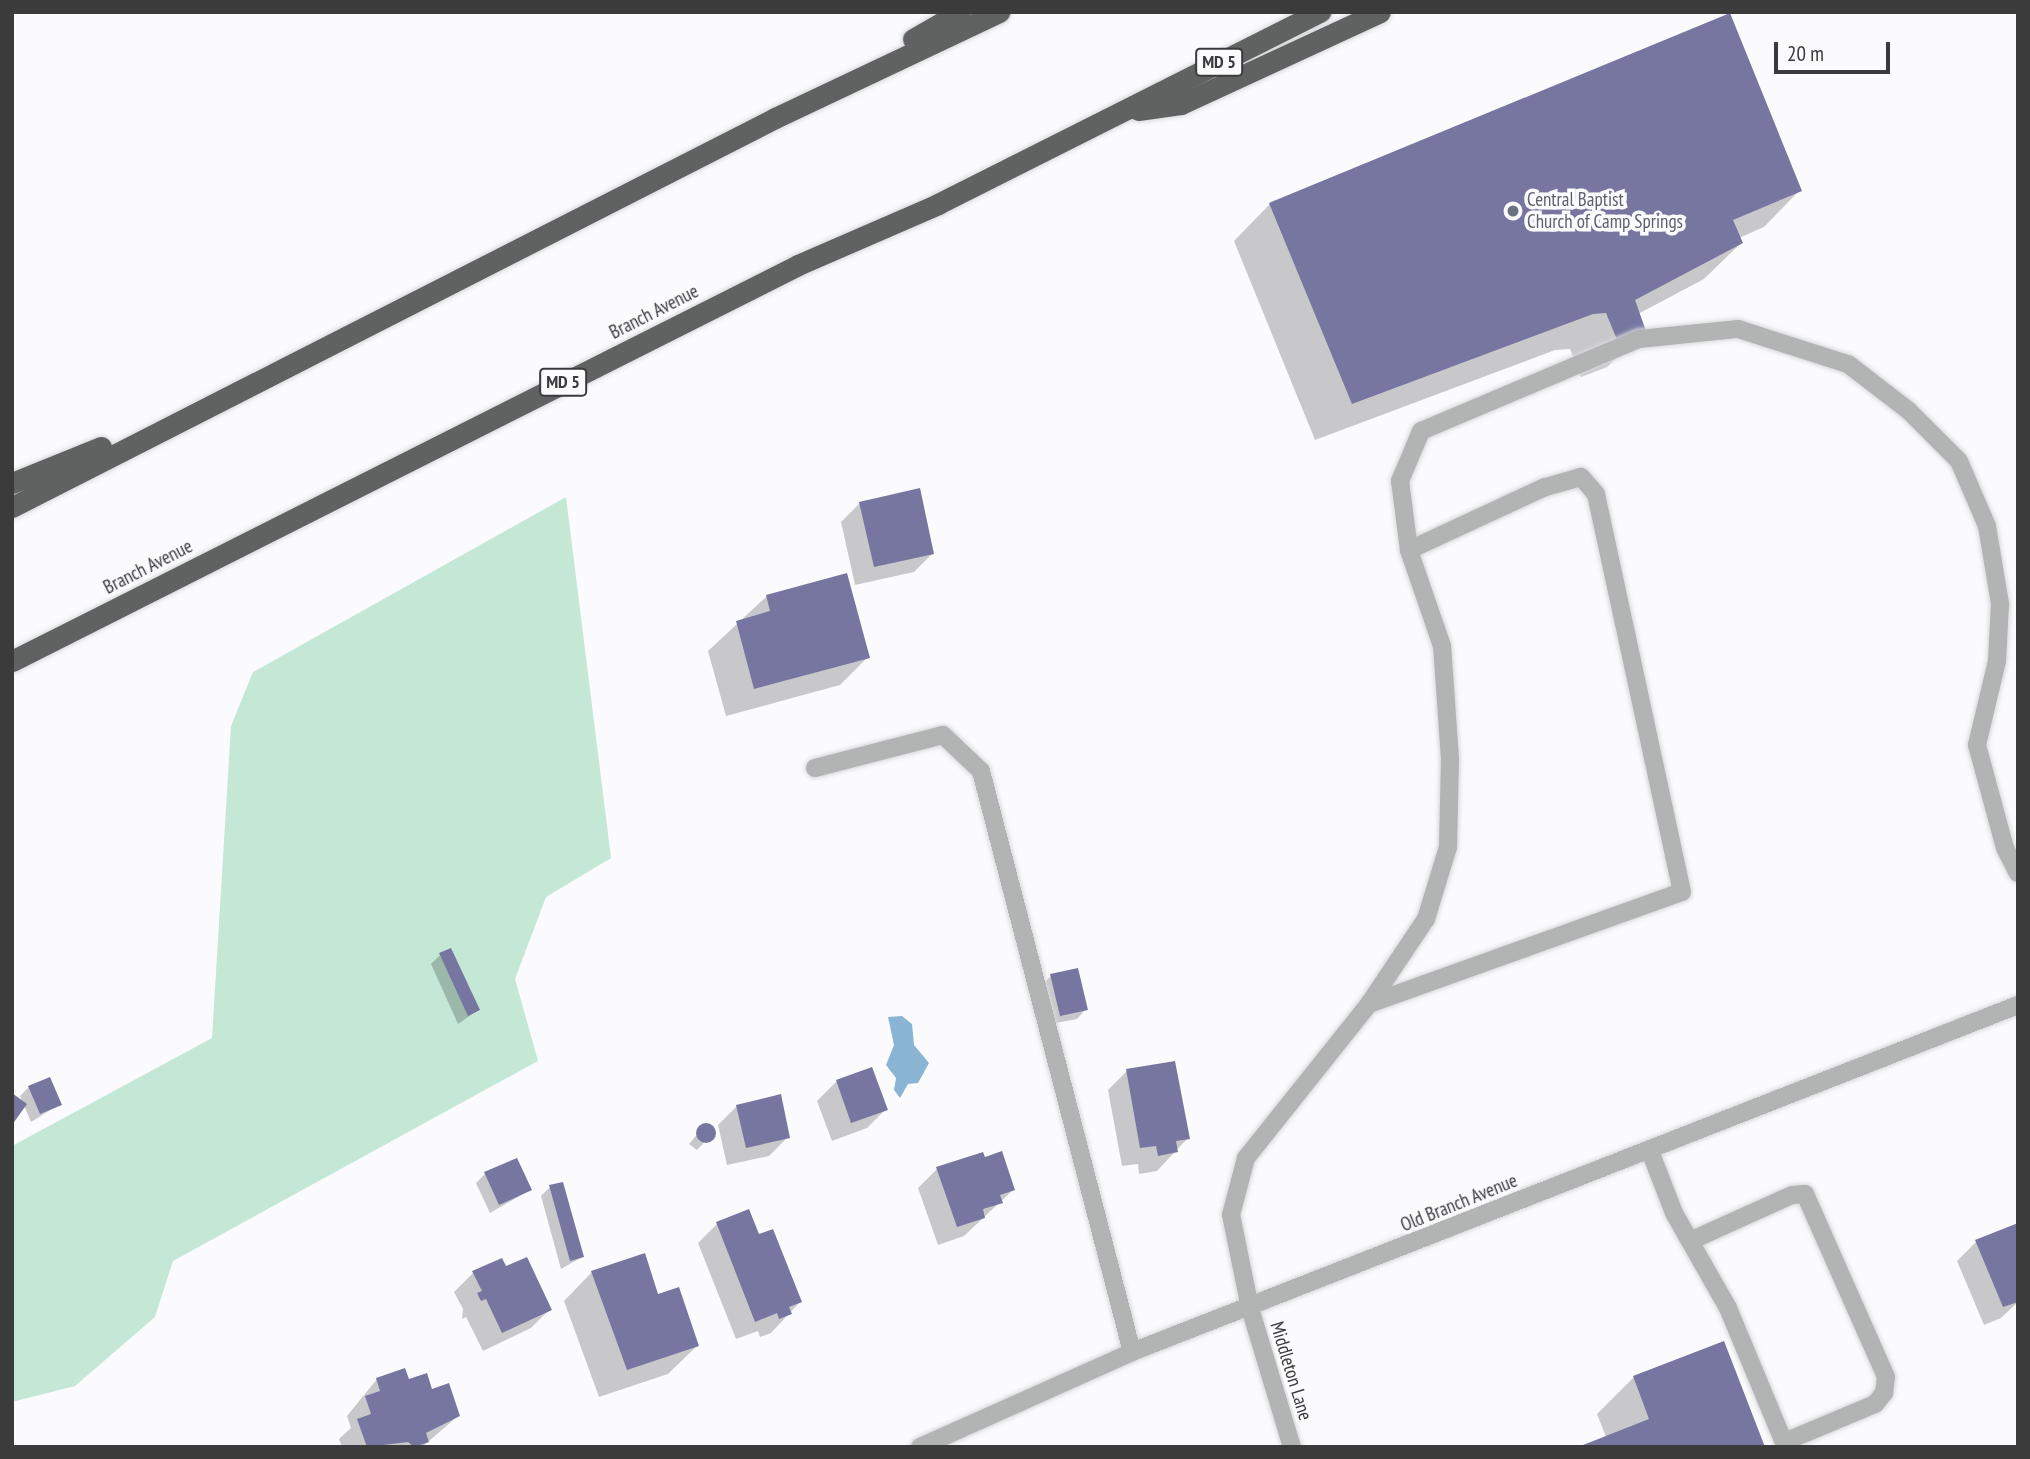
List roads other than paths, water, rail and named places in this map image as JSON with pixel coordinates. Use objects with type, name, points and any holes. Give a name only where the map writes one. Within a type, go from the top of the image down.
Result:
[{"type":"highway","points":[[775,118],[960,12]]},
{"type":"highway","points":[[12,507],[775,118],[999,12]]},
{"type":"highway","name":"Branch Avenue","points":[[12,660],[798,265],[938,204],[1320,12]]},
{"type":"highway","points":[[1118,113],[1181,104],[1380,12]]},
{"type":"highway","points":[[12,483],[210,404]]},
{"type":"street","name":"Middleton Lane","points":[[1292,1447],[1250,1308],[1231,1215],[1245,1158],[1369,1004],[1426,919],[1448,847],[1450,759],[1442,646],[1409,550],[1400,481],[1422,431],[1639,339],[1738,330],[1848,364],[1908,410],[1959,461],[1987,526],[2000,604],[1997,661],[1978,745],[2005,848],[2018,873]]},
{"type":"street","points":[[1369,1004],[1682,892],[1596,494],[1581,477],[1545,487],[1409,550]]},
{"type":"street","points":[[815,768],[943,735],[981,771],[1132,1352]]},
{"type":"street","name":"Old Branch Avenue","points":[[920,1447],[1132,1352],[2018,1005]]},
{"type":"street","points":[[1650,1151],[1690,1241],[1728,1308],[1785,1444],[1875,1404],[1884,1393],[1886,1377],[1805,1194],[1690,1241]]},
{"type":"water","points":[[902,1016],[912,1024],[914,1045],[929,1063],[918,1083],[908,1084],[900,1098],[894,1090],[896,1078],[886,1065],[894,1045],[888,1017]]},
{"type":"place","name":"Central Baptist Church of Camp Springs","points":[[1513,211]]}]
